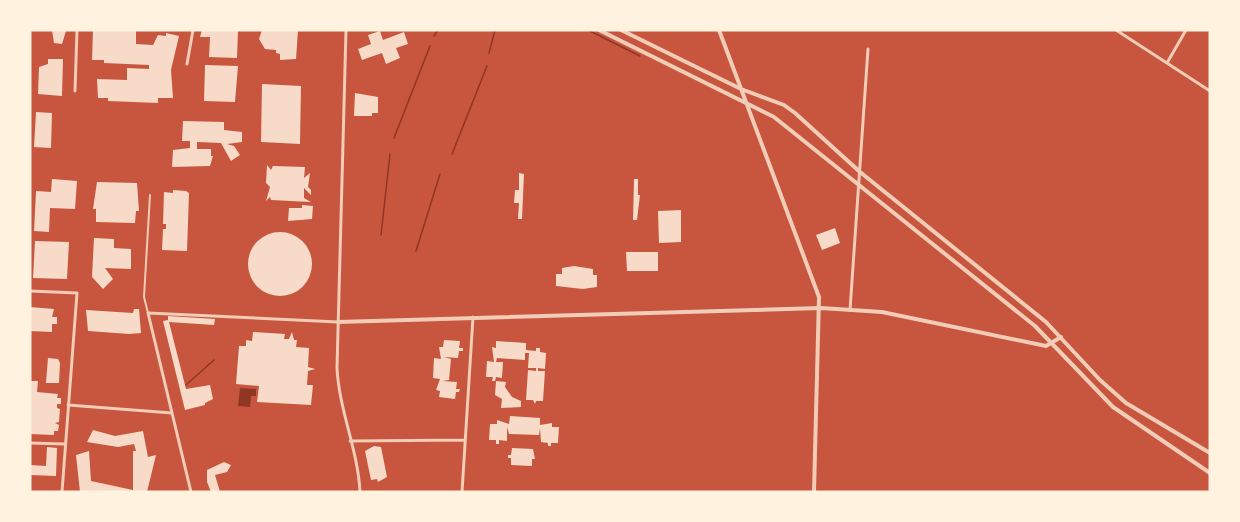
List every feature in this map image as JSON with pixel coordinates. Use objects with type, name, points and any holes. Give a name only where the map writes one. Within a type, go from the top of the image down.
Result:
[{"type":"street","points":[[75,92],[77,30]]},
{"type":"street","points":[[187,64],[193,30]]},
{"type":"street","points":[[346,30],[338,384],[360,492]]},
{"type":"street","points":[[599,30],[746,101],[774,117],[859,183],[1054,343],[1098,392],[1144,429],[1210,473]]},
{"type":"street","points":[[621,30],[741,89],[772,99],[795,113],[860,172],[1061,337],[1100,380],[1126,403],[1210,453]]},
{"type":"street","points":[[719,30],[817,287],[821,308],[814,492]]},
{"type":"street","points":[[1116,30],[1210,91]]},
{"type":"street","points":[[1167,63],[1186,30]]},
{"type":"street","points":[[850,310],[868,49]]},
{"type":"street","points":[[150,195],[144,297],[191,492]]},
{"type":"street","points":[[30,291],[78,294],[62,492]]},
{"type":"street","points":[[148,313],[338,322],[821,308],[897,315],[1046,346],[1061,337]]},
{"type":"street","points":[[462,492],[473,317]]},
{"type":"street","points":[[68,405],[172,413]]},
{"type":"street","points":[[1144,429],[1151,419]]},
{"type":"street","points":[[350,441],[465,440]]},
{"type":"street","points":[[30,443],[65,444]]},
{"type":"shaded area","points":[[240,388],[256,389],[256,396],[251,396],[250,407],[238,406]]},
{"type":"building","points":[[52,30],[66,31],[62,44],[54,43]]},
{"type":"building","points":[[93,30],[136,30],[136,44],[153,45],[158,35],[166,36],[166,33],[179,36],[171,70],[173,98],[158,98],[158,103],[108,101],[108,98],[98,98],[97,79],[127,80],[127,68],[149,69],[149,65],[104,63],[104,60],[92,60]]},
{"type":"building","points":[[202,30],[238,30],[237,58],[209,57],[210,37],[200,37]]},
{"type":"building","points":[[262,30],[298,30],[296,59],[280,60],[280,54],[276,53],[276,50],[265,49],[259,39]]},
{"type":"building","points":[[380,31],[383,40],[404,32],[408,44],[396,48],[400,58],[386,64],[382,53],[362,60],[358,49],[371,44],[368,35]]},
{"type":"building","points":[[48,59],[63,59],[62,96],[38,94],[39,67],[48,64]]},
{"type":"building","points":[[205,65],[238,66],[235,102],[204,101]]},
{"type":"building","points":[[262,84],[301,86],[300,144],[261,142]]},
{"type":"building","points":[[355,93],[378,97],[378,113],[372,113],[372,116],[354,116]]},
{"type":"building","points":[[36,112],[52,113],[51,148],[34,147]]},
{"type":"building","points":[[183,121],[224,122],[224,130],[242,132],[242,142],[227,144],[234,146],[240,155],[231,161],[221,143],[197,142],[197,149],[211,149],[211,156],[213,156],[210,166],[172,167],[173,150],[190,148],[190,141],[182,141]]},
{"type":"building","points":[[267,165],[271,170],[273,166],[305,167],[304,178],[310,173],[308,187],[311,195],[304,188],[304,198],[311,202],[271,200],[270,197],[266,201],[270,187],[266,183]]},
{"type":"building","points":[[519,173],[524,174],[522,219],[518,219],[519,203],[514,203],[515,190],[519,190]]},
{"type":"building","points":[[52,179],[77,181],[75,209],[50,208],[49,232],[34,231],[36,191],[51,192]]},
{"type":"building","points":[[634,179],[638,179],[638,195],[640,195],[637,220],[633,220]]},
{"type":"building","points":[[97,182],[137,183],[139,211],[136,211],[135,223],[96,222],[96,209],[93,209]]},
{"type":"building","points":[[173,190],[189,193],[187,251],[162,250],[163,229],[166,229],[166,224],[163,224],[164,192],[173,193]]},
{"type":"building","points":[[302,205],[313,206],[312,219],[288,221],[289,208],[302,208]]},
{"type":"building","points":[[681,210],[681,242],[659,243],[658,211]]},
{"type":"building","points":[[835,228],[840,243],[822,250],[816,235]]},
{"type":"building","points":[[280,232],[292,234],[303,241],[310,252],[312,264],[310,276],[303,287],[292,294],[280,296],[268,294],[257,287],[250,276],[248,264],[250,252],[257,241],[268,234]]},
{"type":"building","points":[[94,238],[114,239],[114,248],[131,249],[131,269],[105,268],[113,279],[103,289],[92,277]]},
{"type":"building","points":[[35,241],[69,242],[67,279],[33,278]]},
{"type":"building","points":[[626,252],[658,252],[658,271],[627,271]]},
{"type":"building","points":[[574,266],[593,269],[593,275],[597,275],[597,287],[583,289],[556,286],[556,274],[562,274],[562,268]]},
{"type":"building","points":[[30,307],[54,309],[52,317],[57,317],[57,324],[52,324],[52,332],[30,331]]},
{"type":"building","points":[[134,309],[139,309],[141,333],[88,331],[86,310],[133,313]]},
{"type":"building","points":[[168,316],[215,319],[214,325],[169,322],[186,389],[210,385],[213,399],[205,405],[185,410],[163,321],[168,320]]},
{"type":"building","points":[[253,332],[285,334],[284,339],[289,339],[292,332],[294,340],[297,340],[296,347],[309,348],[308,367],[315,369],[308,371],[307,385],[313,385],[311,405],[257,402],[259,386],[236,384],[239,346],[246,346],[246,340],[252,341]]},
{"type":"building","points":[[444,340],[460,341],[459,348],[463,348],[463,351],[459,351],[458,358],[444,357],[451,359],[449,380],[442,381],[457,382],[456,389],[460,389],[456,392],[455,399],[439,397],[440,391],[436,390],[440,379],[433,378],[434,358],[441,359],[439,347],[443,347]]},
{"type":"building","points":[[496,341],[526,343],[526,350],[536,351],[536,348],[540,348],[540,352],[546,353],[545,369],[538,368],[538,371],[545,371],[543,401],[536,401],[535,404],[533,400],[526,400],[528,370],[536,371],[536,368],[528,368],[529,353],[525,353],[525,360],[497,358],[496,362],[503,362],[502,378],[496,377],[495,381],[492,381],[493,377],[486,377],[487,361],[494,362],[492,347],[496,348]]},
{"type":"building","points":[[48,358],[58,359],[60,363],[59,383],[46,383]]},
{"type":"building","points":[[30,381],[38,381],[37,392],[58,394],[57,398],[61,398],[61,404],[57,404],[57,408],[60,409],[59,422],[55,423],[59,425],[58,431],[54,431],[54,435],[30,434]]},
{"type":"building","points":[[496,381],[506,382],[505,387],[512,397],[521,401],[521,407],[501,408],[502,399],[495,395]]},
{"type":"building","points":[[510,416],[540,418],[540,425],[552,423],[552,427],[559,427],[558,443],[551,443],[551,446],[548,446],[548,443],[541,442],[540,428],[539,435],[509,434],[507,427],[507,441],[499,440],[499,444],[496,444],[496,440],[489,440],[490,424],[497,424],[497,420],[509,424]]},
{"type":"building","points":[[93,430],[115,436],[143,431],[148,457],[156,455],[147,492],[80,492],[76,455],[89,451],[91,481],[133,490],[133,451],[136,451],[134,444],[118,447],[87,442]]},
{"type":"building","points":[[374,446],[381,447],[387,477],[378,482],[377,479],[371,480],[365,451]]},
{"type":"building","points":[[47,447],[57,448],[56,476],[30,475],[30,465],[46,466]]},
{"type":"building","points":[[512,448],[533,449],[535,459],[532,459],[532,466],[511,465],[511,458],[508,458],[508,455],[511,455]]},
{"type":"building","points":[[224,462],[231,465],[227,472],[215,475],[220,492],[211,492],[207,482],[207,470]]},
{"type":"waterway","points":[[434,36],[438,30]]},
{"type":"waterway","points":[[489,53],[495,30]]},
{"type":"waterway","points":[[588,30],[640,56]]},
{"type":"waterway","points":[[394,138],[430,46]]},
{"type":"waterway","points":[[452,154],[487,66]]},
{"type":"waterway","points":[[381,235],[390,154]]},
{"type":"waterway","points":[[416,251],[440,174]]},
{"type":"waterway","points":[[186,385],[214,360]]}]
